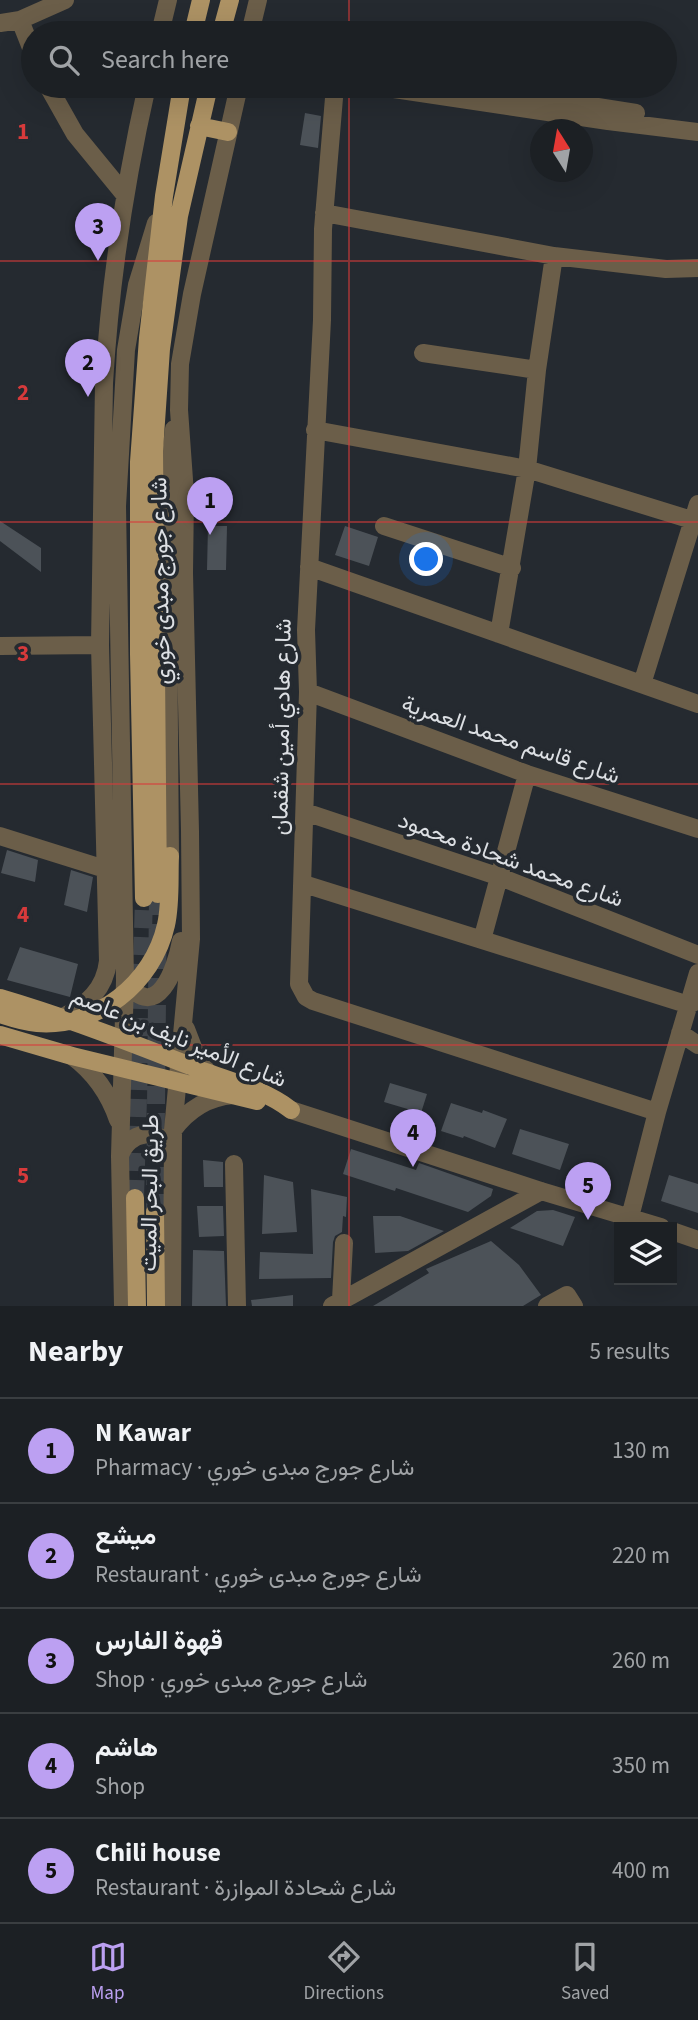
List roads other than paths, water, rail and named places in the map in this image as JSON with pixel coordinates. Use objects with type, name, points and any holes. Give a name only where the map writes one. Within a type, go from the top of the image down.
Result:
[{"type":"main road","points":[[196,21],[201,0]]},
{"type":"main road","points":[[224,21],[230,0]]},
{"type":"main road","points":[[180,98],[164,196],[148,338],[139,462],[139,641],[151,896],[153,451],[168,293],[179,216],[206,98]]},
{"type":"main road","points":[[199,126],[228,132]]},
{"type":"main road","points":[[0,1014],[20,1020],[48,1023],[79,1018],[114,1002],[140,978],[158,951],[167,924],[170,856]]},
{"type":"main road","name":"شارع الأمير نايف بن عاصم","points":[[0,998],[63,1017],[181,1060],[268,1095],[291,1110]]},
{"type":"main road","name":"شارع الأمير نايف بن عاصم","points":[[0,1035],[72,1056],[291,1110]]},
{"type":"main road","points":[[135,1198],[136,1306]]},
{"type":"main road","name":"طريق البحر الميت","points":[[155,1212],[156,1306]]},
{"type":"street","points":[[0,23],[20,20],[65,0]]},
{"type":"street","points":[[149,0],[160,21]]},
{"type":"street","points":[[163,21],[168,0]]},
{"type":"street","points":[[252,21],[258,0]]},
{"type":"street","points":[[55,98],[75,134],[125,195]]},
{"type":"street","points":[[63,1017],[90,1000],[107,972],[100,645],[106,344],[125,195],[145,98]]},
{"type":"street","name":"شارع جورج مبدى خوري","points":[[177,1080],[191,939],[185,494],[179,410],[183,342],[236,98]]},
{"type":"street","name":"شارع هادي أمين شقمان","points":[[334,98],[324,213],[322,320],[306,630],[308,692],[299,984],[306,997],[313,1002],[657,1112]]},
{"type":"street","points":[[454,98],[698,132]]},
{"type":"street","points":[[542,98],[698,122]]},
{"type":"street","points":[[123,1306],[120,1156],[125,981],[117,506],[126,350],[137,285],[164,196]]},
{"type":"street","points":[[324,213],[554,256],[666,269],[698,268]]},
{"type":"street","points":[[499,634],[527,469],[537,370],[554,256]]},
{"type":"street","points":[[423,353],[537,370]]},
{"type":"street","points":[[170,856],[167,488],[170,448],[179,410]]},
{"type":"street","points":[[315,430],[527,469],[696,516],[642,684]]},
{"type":"street","points":[[102,472],[109,554],[118,584]]},
{"type":"street","points":[[384,526],[512,568]]},
{"type":"street","points":[[309,566],[698,704]]},
{"type":"street","points":[[0,646],[100,645]]},
{"type":"street","name":"شارع قاسم محمد العمرية","points":[[308,692],[527,774],[698,829]]},
{"type":"street","points":[[482,940],[527,774]]},
{"type":"street","name":"شارع محمد شحادة محمود","points":[[305,812],[500,877],[698,956]]},
{"type":"street","points":[[125,981],[133,990],[147,996],[163,990],[172,975],[182,936],[190,831]]},
{"type":"street","points":[[0,836],[105,869]]},
{"type":"street","points":[[304,884],[693,1003]]},
{"type":"street","points":[[631,1217],[657,1112],[680,1033],[693,1003],[698,973]]},
{"type":"street","points":[[184,1019],[191,1046],[208,1073]]},
{"type":"street","points":[[680,1033],[698,1045]]},
{"type":"street","points":[[72,1056],[85,1066],[105,1090],[118,1119],[121,1135]]},
{"type":"street","name":"طريق البحر الميت","points":[[172,1306],[172,1150],[177,1080]]},
{"type":"street","points":[[173,1130],[180,1120],[199,1105],[221,1096],[233,1095]]},
{"type":"street","points":[[291,1110],[646,1222]]},
{"type":"street","points":[[120,1156],[126,1143],[141,1134],[160,1137],[172,1150]]},
{"type":"street","points":[[234,1164],[237,1306]]},
{"type":"street","points":[[336,1303],[541,1191]]},
{"type":"street","points":[[677,1233],[698,1240]]},
{"type":"street","points":[[336,1303],[344,1243]]},
{"type":"street","points":[[547,1306],[567,1295],[574,1306]]},
{"type":"tunnel","points":[[155,1212],[158,894]]},
{"type":"tunnel","points":[[135,1198],[144,898]]},
{"type":"place","name":"قهوة الفارس","points":[[98,261]]},
{"type":"place","name":"ميشع","points":[[88,397]]},
{"type":"place","name":"N Kawar","points":[[210,535]]},
{"type":"place","name":"هاشم","points":[[413,1167]]},
{"type":"place","name":"Chili house","points":[[588,1220]]}]
